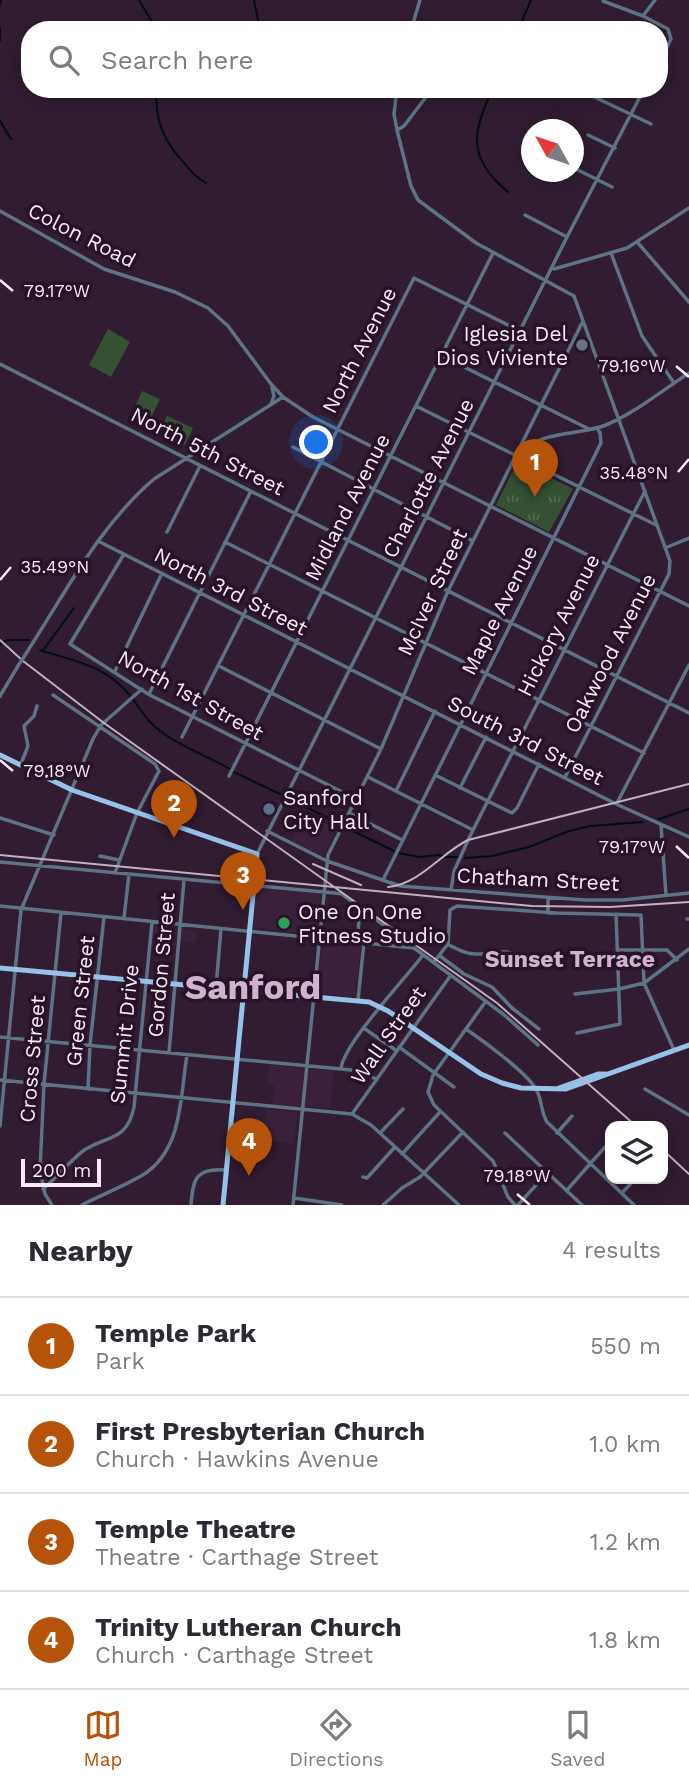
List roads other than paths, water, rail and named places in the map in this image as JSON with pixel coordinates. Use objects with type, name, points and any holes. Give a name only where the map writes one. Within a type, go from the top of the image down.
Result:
[{"type":"main road","points":[[0,755],[72,790],[257,854]]},
{"type":"main road","name":"Charlotte Avenue","points":[[223,1205],[257,854]]},
{"type":"main road","points":[[0,968],[358,1000],[380,1006],[493,1080],[537,1090],[575,1087],[689,1045]]},
{"type":"street","points":[[414,21],[420,0]]},
{"type":"street","points":[[643,16],[655,0]]},
{"type":"street","points":[[603,1],[652,21]]},
{"type":"street","name":"Oakwood Avenue","points":[[396,98],[394,114],[397,130],[411,186],[421,204],[493,253],[574,296],[666,548],[670,569],[660,592],[565,777]]},
{"type":"street","points":[[397,130],[425,98]]},
{"type":"street","points":[[597,98],[651,124]]},
{"type":"street","name":"Charlotte Avenue","points":[[257,854],[567,236],[640,98]]},
{"type":"street","points":[[588,135],[614,148]]},
{"type":"street","points":[[584,173],[612,187]]},
{"type":"street","points":[[552,270],[611,253],[638,242],[689,208]]},
{"type":"street","name":"Colon Road","points":[[0,211],[104,269],[191,299],[216,314],[228,326],[256,368],[272,386],[305,412],[689,606]]},
{"type":"street","points":[[525,215],[567,236]]},
{"type":"street","points":[[638,242],[689,302]]},
{"type":"street","name":"Midland Avenue","points":[[229,776],[493,253]]},
{"type":"street","points":[[611,253],[642,337],[674,383]]},
{"type":"street","name":"North Avenue","points":[[182,737],[414,278],[467,304]]},
{"type":"street","points":[[467,304],[520,331]]},
{"type":"street","name":"McIver Street","points":[[293,1205],[327,861],[381,749],[448,591],[582,323]]},
{"type":"street","points":[[441,356],[590,430]]},
{"type":"street","name":"North 5th Street","points":[[0,364],[689,713]]},
{"type":"street","points":[[517,456],[536,440],[590,430],[619,419],[689,373]]},
{"type":"street","points":[[270,405],[274,396],[272,386]]},
{"type":"street","points":[[0,696],[97,541],[135,496],[154,480],[283,397]]},
{"type":"street","points":[[416,406],[658,526]]},
{"type":"street","name":"Maple Avenue","points":[[384,881],[601,443],[597,428]]},
{"type":"street","points":[[293,447],[473,541]]},
{"type":"street","points":[[167,532],[200,466]]},
{"type":"street","points":[[149,694],[251,491]]},
{"type":"street","name":"Hickory Avenue","points":[[451,890],[457,865],[473,830],[645,491]]},
{"type":"street","points":[[666,548],[689,538]]},
{"type":"street","name":"North 3rd Street","points":[[97,541],[350,668]]},
{"type":"street","points":[[225,542],[644,753]]},
{"type":"street","name":"North 1st Street","points":[[124,554],[70,644],[149,694],[356,799]]},
{"type":"street","points":[[115,671],[162,573]]},
{"type":"street","points":[[616,804],[689,665]]},
{"type":"street","points":[[219,666],[381,749]]},
{"type":"street","name":"South 3rd Street","points":[[350,668],[616,804],[689,837]]},
{"type":"street","points":[[0,1126],[2,1080],[22,908],[100,727],[142,689]]},
{"type":"street","points":[[53,695],[134,748],[155,764],[159,771],[137,813],[115,873]]},
{"type":"street","points":[[20,766],[28,746],[24,726],[34,716],[37,706]]},
{"type":"street","points":[[396,791],[435,711]]},
{"type":"street","points":[[460,789],[486,737]]},
{"type":"street","points":[[435,775],[508,812],[513,812],[539,764]]},
{"type":"street","points":[[368,777],[473,830]]},
{"type":"street","points":[[349,813],[402,840]]},
{"type":"street","points":[[0,818],[54,835]]},
{"type":"street","points":[[662,825],[666,895]]},
{"type":"street","name":"Chatham Street","points":[[267,831],[327,861],[400,886],[548,898],[622,900],[689,893]]},
{"type":"street","points":[[100,856],[119,860]]},
{"type":"street","points":[[0,862],[342,894],[512,1021],[538,1045]]},
{"type":"street","points":[[124,919],[128,874]]},
{"type":"street","name":"Gordon Street","points":[[169,1053],[184,880]]},
{"type":"street","points":[[548,898],[548,913]]},
{"type":"street","points":[[0,906],[414,948]]},
{"type":"street","points":[[434,962],[448,944],[450,910],[453,907],[640,915],[644,983],[674,1050]]},
{"type":"street","points":[[357,942],[360,908]]},
{"type":"street","name":"Cross Street","points":[[52,1205],[43,1189],[40,1170],[47,1041],[61,912]]},
{"type":"street","points":[[577,1032],[620,1024],[617,914]]},
{"type":"street","name":"Green Street","points":[[88,1089],[104,917]]},
{"type":"street","name":"Summit Drive","points":[[43,1189],[82,1152],[123,1131],[132,1115],[152,922]]},
{"type":"street","points":[[216,987],[221,929]]},
{"type":"street","points":[[358,1000],[364,942]]},
{"type":"street","points":[[448,944],[472,954],[499,952],[513,953],[520,957]]},
{"type":"street","points":[[575,994],[644,983],[689,949]]},
{"type":"street","points":[[618,950],[667,950],[677,960]]},
{"type":"street","points":[[341,1069],[343,1059],[380,1006],[423,954]]},
{"type":"street","points":[[439,956],[464,974],[492,987],[512,1008],[539,1029]]},
{"type":"street","name":"Wall Street","points":[[352,1114],[451,975]]},
{"type":"street","points":[[485,1001],[430,1080],[430,1100],[496,1165],[508,1197],[517,1205],[547,1173]]},
{"type":"street","points":[[365,1029],[454,1087]]},
{"type":"street","points":[[466,1029],[495,1050],[537,1090],[544,1116],[557,1133],[634,1205]]},
{"type":"street","points":[[0,1037],[360,1071],[376,1079]]},
{"type":"street","points":[[82,1205],[139,1177],[158,1163],[171,1143],[177,1126],[187,1055]]},
{"type":"street","points":[[2,1080],[352,1114],[380,1133],[459,1205]]},
{"type":"street","points":[[645,1089],[689,1115]]},
{"type":"street","points":[[380,1133],[403,1109]]},
{"type":"street","points":[[402,1154],[440,1112]]},
{"type":"street","points":[[557,1133],[572,1116]]},
{"type":"street","points":[[383,1205],[391,1196],[425,1173],[463,1132]]},
{"type":"street","points":[[505,1133],[582,1205]]},
{"type":"street","points":[[363,1177],[367,1178],[396,1147]]},
{"type":"street","points":[[566,1190],[605,1147]]},
{"type":"street","points":[[191,1205],[193,1184],[198,1176],[208,1170],[226,1170]]},
{"type":"street","points":[[622,1193],[630,1184]]},
{"type":"street","points":[[294,1198],[342,1205]]},
{"type":"waterway","points":[[0,5],[1,0]]},
{"type":"waterway","points":[[139,0],[152,21]]},
{"type":"waterway","points":[[254,0],[258,21]]},
{"type":"waterway","points":[[522,21],[531,0]]},
{"type":"waterway","points":[[0,28],[0,41]]},
{"type":"waterway","points":[[156,98],[159,121],[166,139],[190,170],[206,183]]},
{"type":"waterway","points":[[489,98],[480,119],[477,145],[486,168],[508,192]]},
{"type":"waterway","points":[[0,121],[11,139]]},
{"type":"waterway","points":[[44,649],[74,608]]},
{"type":"waterway","points":[[0,645],[7,640],[29,640]]},
{"type":"waterway","points":[[40,650],[108,675],[127,692],[159,730],[178,743],[230,769]]},
{"type":"waterway","points":[[234,772],[280,794]]},
{"type":"waterway","points":[[290,799],[338,823]]},
{"type":"waterway","points":[[659,819],[689,809]]},
{"type":"waterway","points":[[465,858],[492,856],[529,847],[569,831],[590,826],[643,822]]},
{"type":"waterway","points":[[347,828],[394,851]]},
{"type":"waterway","points":[[398,853],[420,857],[458,857]]},
{"type":"railway","points":[[0,640],[104,723],[497,1003],[630,1121]]},
{"type":"railway","points":[[388,887],[410,880],[468,840],[689,784]]},
{"type":"railway","points":[[0,855],[532,906],[610,907],[689,902]]},
{"type":"railway","points":[[313,864],[361,885]]},
{"type":"railway","points":[[668,1155],[689,1174]]},
{"type":"place","name":"Iglesia Del Dios Viviente","points":[[582,345]]},
{"type":"place","name":"Temple Park","points":[[535,497]]},
{"type":"place","name":"Sanford City Hall","points":[[269,809]]},
{"type":"place","name":"First Presbyterian Church","points":[[174,838]]},
{"type":"place","name":"Temple Theatre","points":[[243,910]]},
{"type":"place","name":"One On One Fitness Studio","points":[[284,923]]},
{"type":"place","name":"Trinity Lutheran Church","points":[[249,1176]]},
{"type":"district","name":"Sunset Terrace","points":[[570,959]]},
{"type":"district","name":"Sanford","points":[[253,987]]}]
